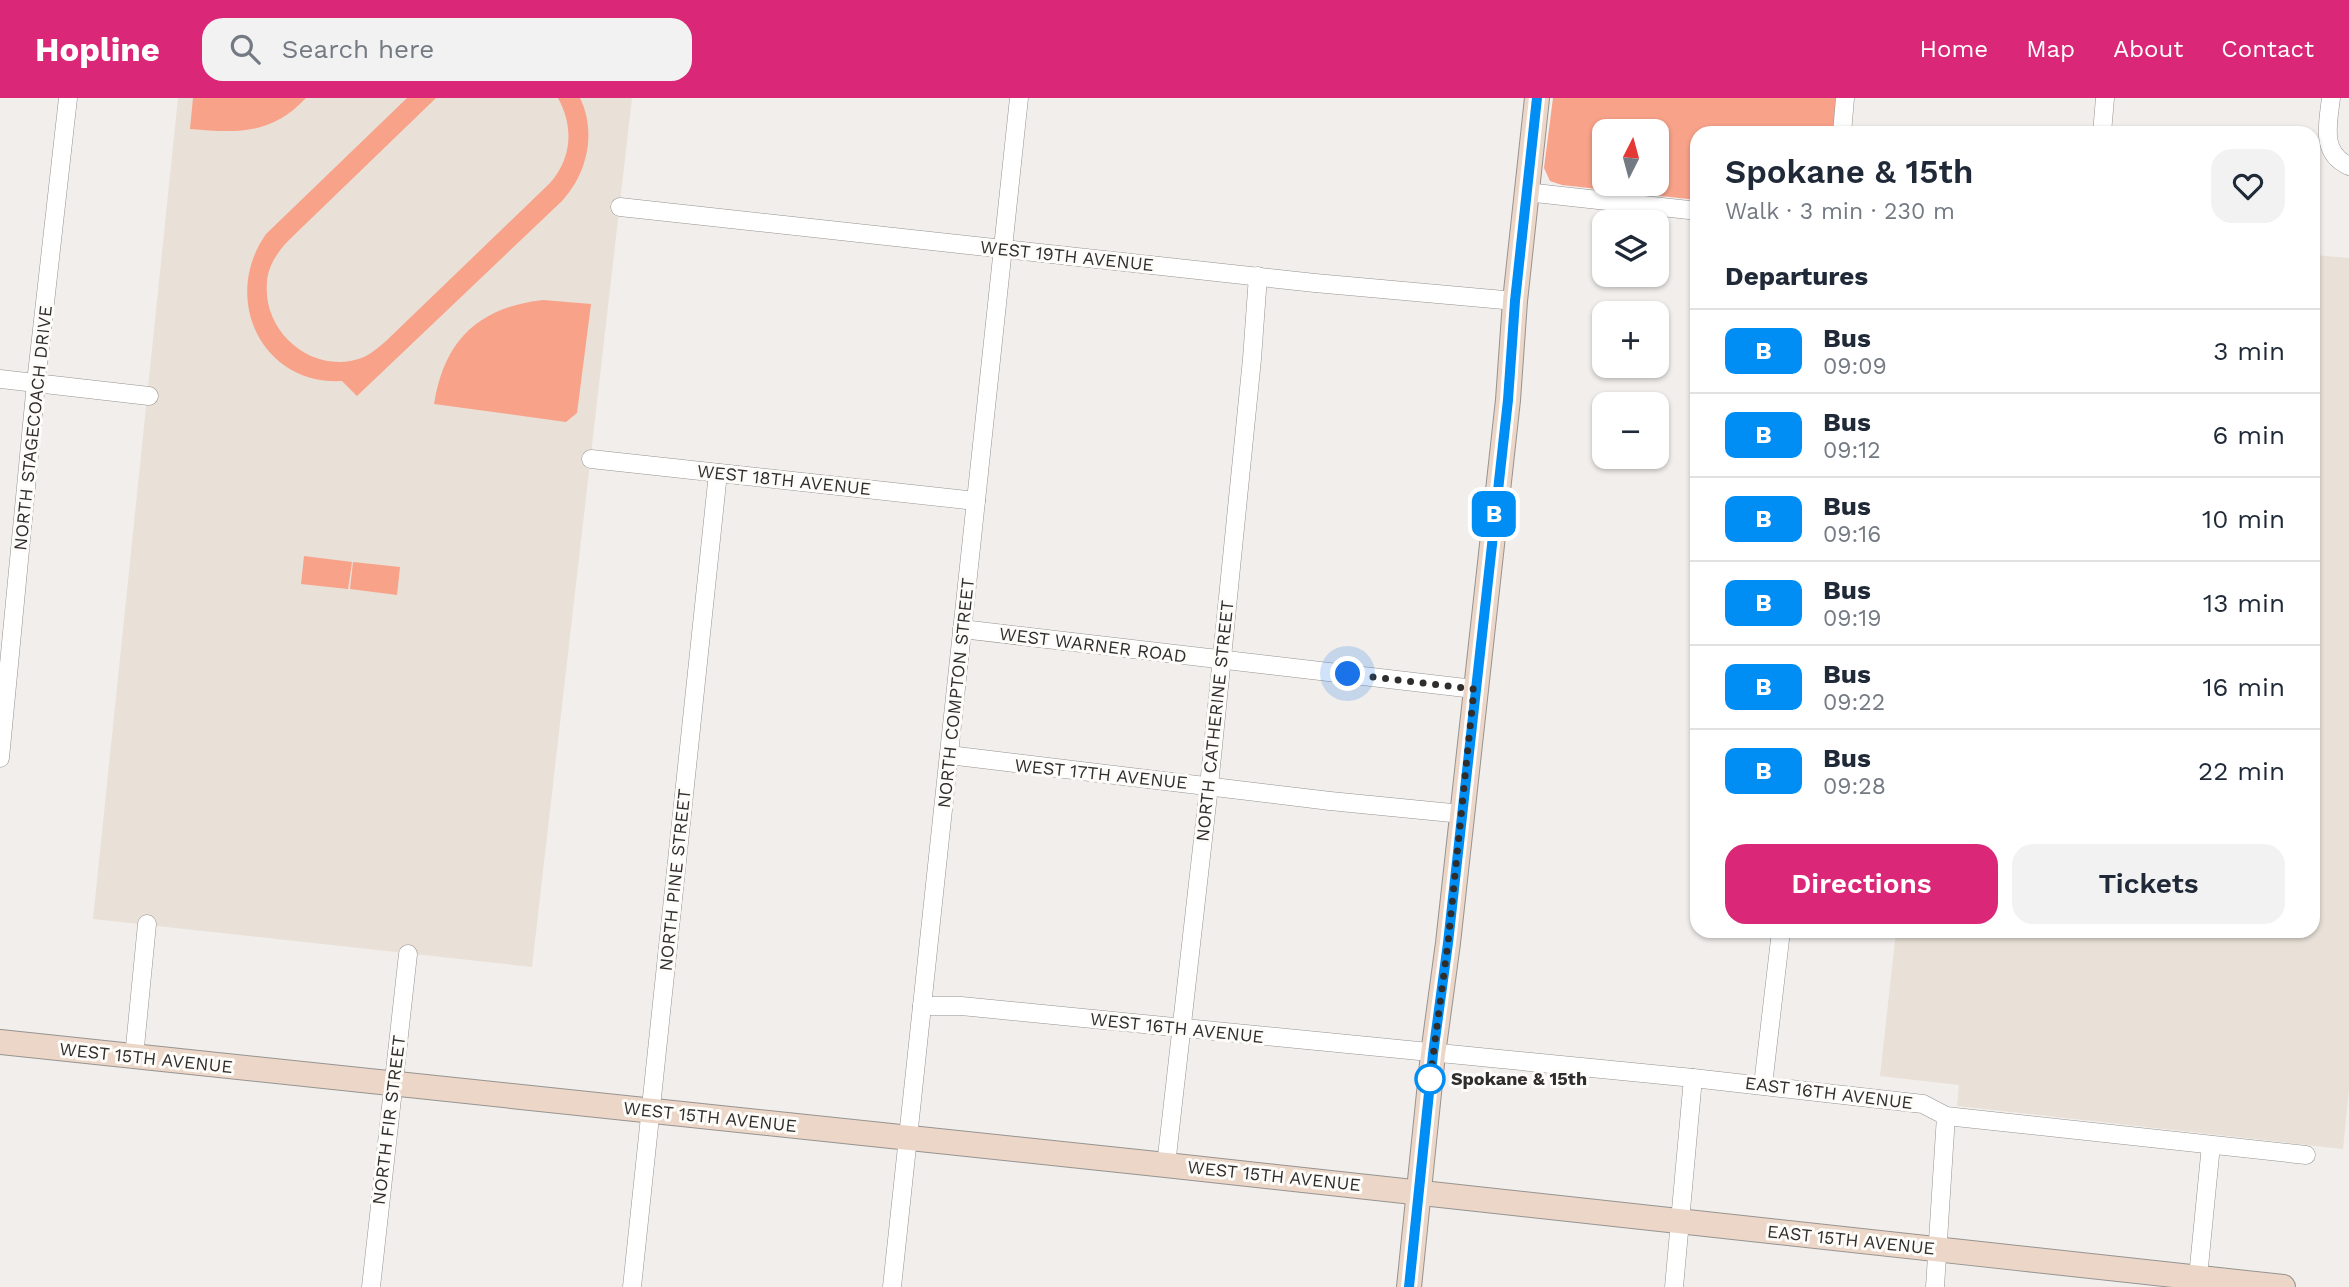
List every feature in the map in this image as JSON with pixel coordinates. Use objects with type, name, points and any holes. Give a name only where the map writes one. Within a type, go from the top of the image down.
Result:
[{"type":"street","name":"NORTH STAGECOACH DRIVE","points":[[0,758],[36,383],[68,98]]},
{"type":"street","name":"NORTH COMPTON STREET","points":[[892,1287],[1018,98]]},
{"type":"street","points":[[1409,1287],[1508,400],[1515,301],[1537,98]]},
{"type":"street","points":[[1843,126],[1845,98]]},
{"type":"street","points":[[2103,126],[2105,98]]},
{"type":"street","points":[[2331,98],[2328,139],[2332,154],[2349,166]]},
{"type":"street","points":[[1526,192],[1690,210]]},
{"type":"street","name":"WEST 19TH AVENUE","points":[[620,207],[1003,250],[1515,301]]},
{"type":"street","name":"NORTH CATHERINE STREET","points":[[1166,1165],[1209,786],[1258,276]]},
{"type":"street","points":[[0,379],[149,396]]},
{"type":"street","name":"WEST 18TH AVENUE","points":[[591,459],[976,501]]},
{"type":"street","name":"NORTH PINE STREET","points":[[632,1287],[718,473]]},
{"type":"street","name":"WEST WARNER ROAD","points":[[962,629],[1474,689]]},
{"type":"street","name":"WEST 17TH AVENUE","points":[[949,755],[1330,801],[1462,814]]},
{"type":"street","points":[[134,1057],[147,925]]},
{"type":"street","points":[[1763,1085],[1780,938]]},
{"type":"street","name":"NORTH FIR STREET","points":[[371,1287],[408,954]]},
{"type":"street","name":"WEST 16TH AVENUE","points":[[922,1006],[961,1006],[1433,1054]]},
{"type":"street","name":"WEST 15TH AVENUE","points":[[0,1042],[1420,1192]]},
{"type":"street","name":"EAST 16TH AVENUE","points":[[1433,1054],[1763,1085],[1923,1104],[1946,1116],[2306,1155]]},
{"type":"street","points":[[1674,1287],[1692,1078]]},
{"type":"street","points":[[1935,1287],[1946,1116]]},
{"type":"street","points":[[2198,1282],[2211,1145]]},
{"type":"street","name":"EAST 15TH AVENUE","points":[[1420,1192],[1938,1249],[2198,1282],[2283,1287]]},
{"type":"shaded area","points":[[178,98],[632,98],[532,967],[93,919]]},
{"type":"shaded area","points":[[193,98],[306,98],[280,119],[267,125],[239,131],[223,131],[190,129]]},
{"type":"shaded area","points":[[407,98],[436,98],[289,240],[277,254],[269,270],[268,301],[273,318],[283,334],[310,356],[327,361],[346,362],[373,352],[550,183],[563,163],[568,142],[567,120],[558,98],[580,98],[588,125],[587,152],[578,178],[562,201],[357,396],[342,381],[314,378],[290,369],[270,353],[257,333],[249,310],[248,285],[253,259],[266,234]]},
{"type":"shaded area","points":[[1553,98],[1836,98],[1834,126],[1690,126],[1690,199],[1661,196],[1670,196],[1670,119],[1592,119],[1592,188],[1550,181],[1544,168]]},
{"type":"shaded area","points":[[2320,256],[2349,258],[2349,1089],[2343,1149],[1957,1106],[1959,1085],[1880,1076],[1895,938],[2320,938]]},
{"type":"shaded area","points":[[543,300],[591,304],[577,413],[566,422],[434,404],[446,362],[468,331],[500,310]]},
{"type":"shaded area","points":[[304,556],[352,562],[348,589],[301,584]]},
{"type":"shaded area","points":[[353,562],[400,567],[397,595],[350,589]]},
{"type":"bus line","name":"B","points":[[1409,1287],[1508,400],[1515,301],[1537,98]]},
{"type":"place","name":"Spokane & 15th","points":[[1430,1079]]},
{"type":"route","points":[[1348,674],[1474,689],[1448,943],[1430,1079]]}]
